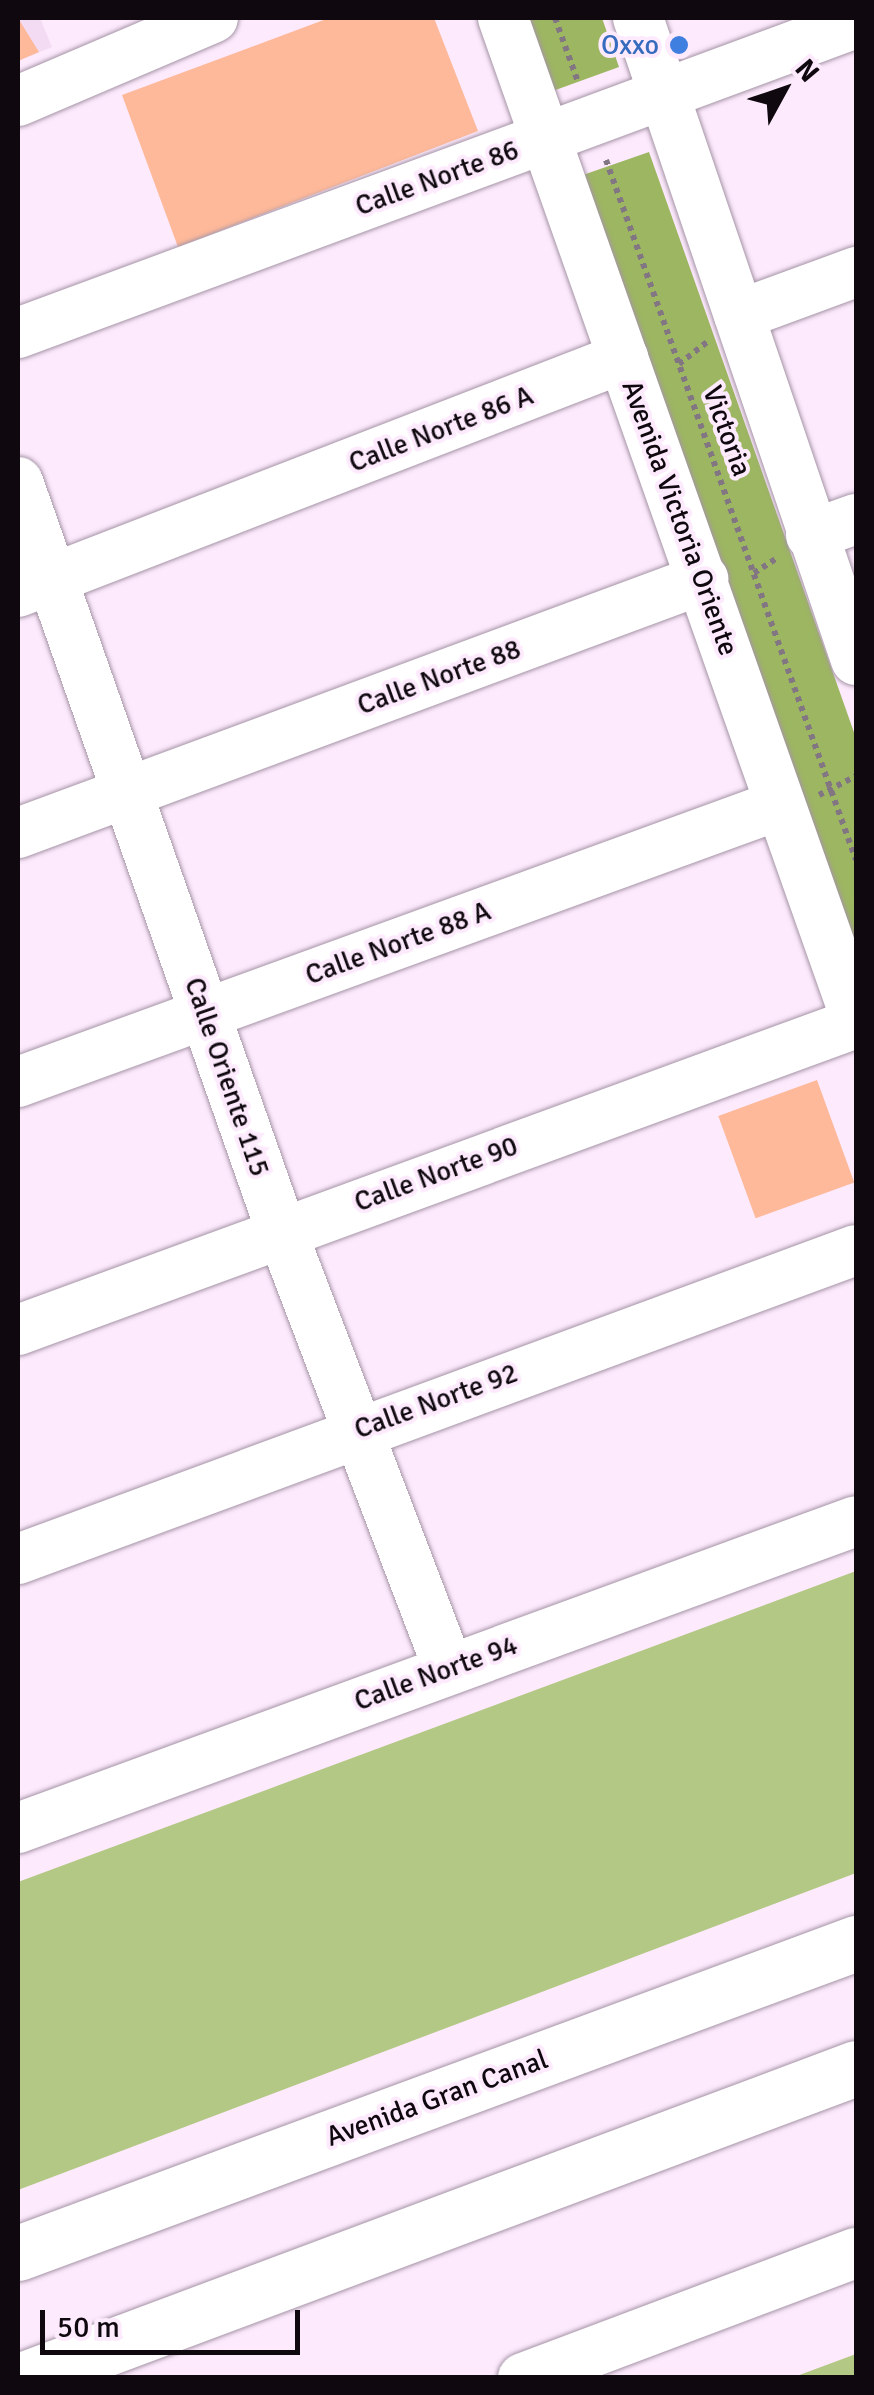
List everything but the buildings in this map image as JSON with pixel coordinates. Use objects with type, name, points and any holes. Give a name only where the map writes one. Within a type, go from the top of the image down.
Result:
[{"type":"main road","name":"Avenida Gran Canal","points":[[18,2253],[856,1943]]},
{"type":"main road","points":[[27,2378],[856,2068]]},
{"type":"street","points":[[18,101],[213,18]]},
{"type":"street","name":"Avenida Victoria Oriente","points":[[503,18],[570,129],[623,358],[856,1021]]},
{"type":"street","points":[[638,18],[739,315],[834,527],[856,660]]},
{"type":"street","name":"Calle Norte 86","points":[[18,333],[856,23]]},
{"type":"street","points":[[739,315],[856,272]]},
{"type":"street","name":"Calle Norte 86 A","points":[[36,585],[623,358]]},
{"type":"street","name":"Calle Oriente 115","points":[[18,482],[36,585],[126,794],[281,1230],[448,1668]]},
{"type":"street","name":"Calle Norte 88","points":[[18,833],[703,579]]},
{"type":"street","name":"Calle Norte 88 A","points":[[18,1082],[779,806]]},
{"type":"street","name":"Calle Norte 90","points":[[18,1330],[856,1021]]},
{"type":"street","name":"Calle Norte 92","points":[[18,1559],[357,1428],[856,1250]]},
{"type":"street","name":"Calle Norte 94","points":[[18,1828],[856,1522]]},
{"type":"street","points":[[523,2378],[856,2252]]},
{"type":"path","name":"Victoria","points":[[556,18],[570,129],[680,364],[856,860]]},
{"type":"path","points":[[623,358],[680,364],[739,315]]},
{"type":"path","points":[[703,579],[754,573],[834,527]]},
{"type":"shaded area","points":[[18,18],[40,18],[52,47],[18,61]]},
{"type":"green space","points":[[523,18],[602,18],[619,67],[550,92]]},
{"type":"green space","points":[[649,152],[856,738],[856,957],[580,176]]},
{"type":"green space","points":[[856,1571],[856,1873],[18,2190],[18,1882]]},
{"type":"green space","points":[[856,2354],[856,2377],[794,2377]]},
{"type":"place","name":"Oxxo","points":[[679,45]]}]
